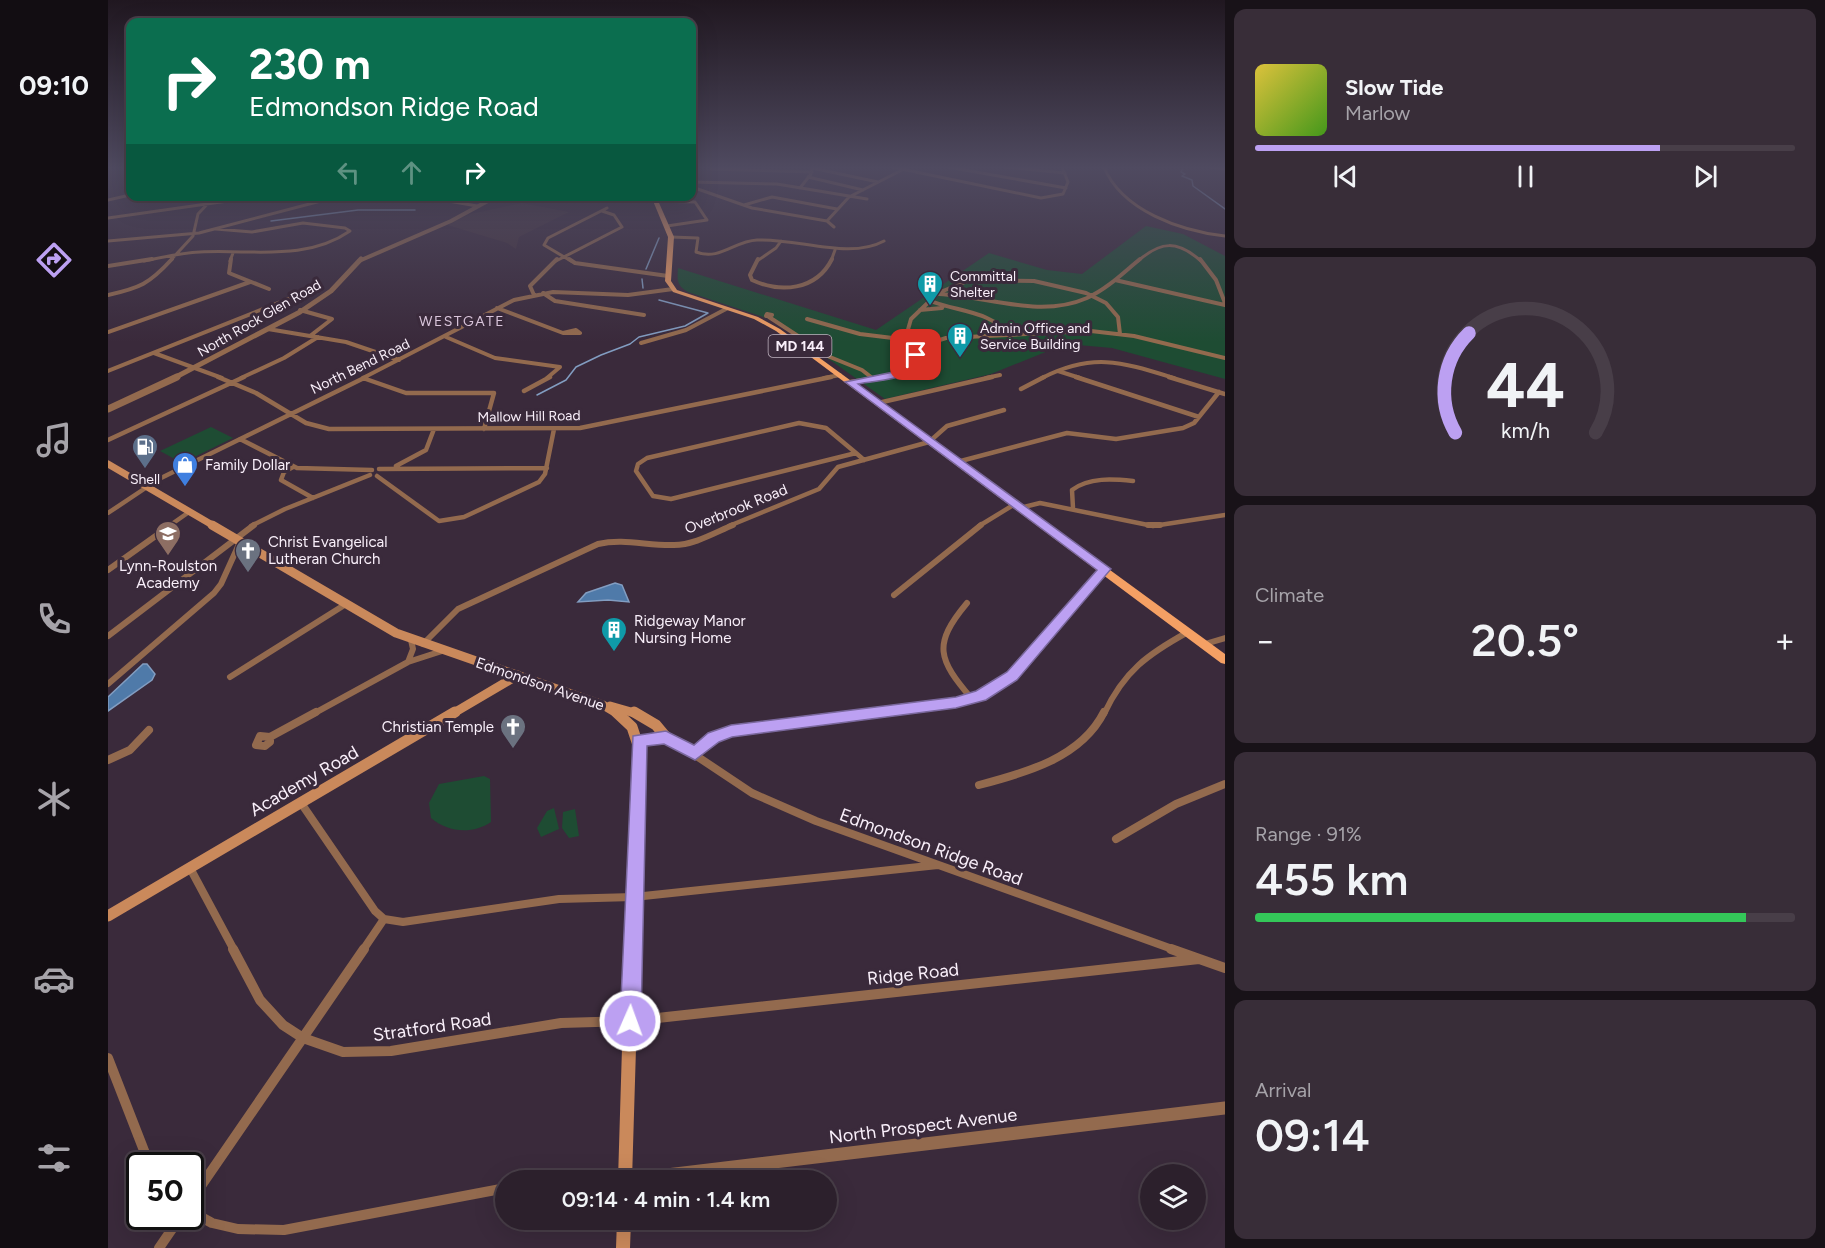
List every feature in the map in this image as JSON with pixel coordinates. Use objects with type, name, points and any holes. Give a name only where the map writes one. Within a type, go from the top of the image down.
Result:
[{"type":"main road","points":[[667,226],[671,237],[668,276],[673,288]]},
{"type":"main road","name":"MD 144","points":[[673,288],[684,295],[773,327],[1225,660]]},
{"type":"main road","name":"Edmondson Avenue","points":[[108,464],[411,640],[603,705],[628,721],[639,740]]},
{"type":"main road","name":"Academy Road","points":[[108,916],[518,675]]},
{"type":"main road","points":[[603,705],[622,708],[654,722],[666,737]]},
{"type":"main road","points":[[625,1170],[639,740]]},
{"type":"main road","points":[[623,1248],[624,1230]]},
{"type":"street","points":[[108,295],[149,283],[192,234],[195,225]]},
{"type":"street","points":[[108,242],[192,234],[229,225]]},
{"type":"street","points":[[216,229],[252,232],[298,225]]},
{"type":"street","points":[[108,266],[207,252],[233,253],[301,249],[325,244],[345,235],[350,230],[316,225]]},
{"type":"street","name":"North Rock Glen Road","points":[[108,409],[194,368],[300,310],[331,291],[351,267],[365,256],[441,225]]},
{"type":"street","points":[[573,225],[545,239],[543,243],[545,246],[579,264],[668,276]]},
{"type":"street","points":[[534,295],[530,286],[561,256],[585,248],[622,227],[621,225]]},
{"type":"street","points":[[667,226],[672,225]]},
{"type":"street","points":[[1180,225],[1190,230],[1225,236]]},
{"type":"street","points":[[671,237],[698,238],[696,252],[710,256],[725,254],[742,241],[813,244],[835,250],[867,249],[884,241]]},
{"type":"street","points":[[781,241],[776,248],[759,258],[750,275],[752,280],[776,288],[804,286],[828,268],[835,250]]},
{"type":"street","points":[[937,294],[1011,304],[1043,306],[1070,304],[1092,297],[1153,248],[1173,246],[1191,253],[1210,270],[1219,284],[1225,304],[1115,280]]},
{"type":"street","points":[[233,253],[228,271],[269,289]]},
{"type":"street","points":[[850,382],[895,375],[912,369],[917,359],[909,340],[907,325],[928,300],[948,287],[977,278],[1015,277],[1052,283],[1092,297],[1117,316],[1121,326],[1120,334]]},
{"type":"street","points":[[108,332],[250,282]]},
{"type":"street","points":[[948,287],[960,296]]},
{"type":"street","name":"North Bend Road","points":[[108,513],[147,487],[447,337],[497,308],[543,293],[628,295],[673,288]]},
{"type":"street","points":[[543,293],[555,301],[644,315]]},
{"type":"street","points":[[108,371],[293,297]]},
{"type":"street","points":[[928,300],[944,308],[988,319],[1001,325],[1010,336]]},
{"type":"street","points":[[497,308],[563,333]]},
{"type":"street","points":[[919,310],[944,308]]},
{"type":"street","points":[[641,343],[686,330],[726,309]]},
{"type":"street","points":[[300,310],[332,319],[309,336]]},
{"type":"street","points":[[770,316],[830,357],[862,370],[871,377]]},
{"type":"street","points":[[807,319],[866,336],[909,340]]},
{"type":"street","points":[[268,329],[358,345],[399,360]]},
{"type":"street","points":[[914,348],[946,338],[1071,331],[1120,334],[1225,358]]},
{"type":"street","points":[[108,440],[284,358],[318,337]]},
{"type":"street","points":[[447,337],[495,358],[561,368],[524,391]]},
{"type":"street","name":"Mallow Hill Road","points":[[153,353],[231,382],[289,415],[322,429],[554,429],[598,426],[840,375]]},
{"type":"street","points":[[1021,389],[1079,362],[1110,362],[1225,394]]},
{"type":"street","points":[[1058,371],[1199,417]]},
{"type":"street","points":[[878,403],[1000,375]]},
{"type":"street","points":[[363,378],[391,390],[406,393],[494,393],[484,429]]},
{"type":"street","points":[[957,462],[1067,433],[1116,439],[1175,430],[1188,426],[1199,417],[1219,393]]},
{"type":"street","points":[[929,442],[947,426],[1004,410]]},
{"type":"street","points":[[856,453],[677,499],[660,499],[649,492],[636,471],[638,464],[647,458],[792,424],[818,424],[856,453],[864,460]]},
{"type":"street","points":[[240,439],[292,466],[379,473],[408,461],[426,450],[434,429]]},
{"type":"street","points":[[379,473],[433,519],[453,520],[542,479],[547,468],[554,429]]},
{"type":"street","name":"Overbrook Road","points":[[423,644],[458,609],[598,544],[611,541],[672,546],[687,544],[819,489],[834,470],[929,442]]},
{"type":"street","points":[[408,461],[418,468]]},
{"type":"street","points":[[292,466],[284,472],[281,480],[313,498]]},
{"type":"street","points":[[394,467],[547,468]]},
{"type":"street","points":[[108,636],[270,516],[371,472]]},
{"type":"street","points":[[1073,508],[1072,490],[1078,485],[1108,480],[1133,481]]},
{"type":"street","points":[[894,594],[992,517],[1017,506],[1040,503],[1153,526],[1225,515]]},
{"type":"street","points":[[108,570],[189,512]]},
{"type":"street","points":[[108,684],[214,593],[221,584],[237,540]]},
{"type":"street","points":[[695,753],[714,738],[731,731],[972,699],[991,691],[1012,676],[1104,569]]},
{"type":"street","points":[[967,603],[944,631],[941,645],[953,676],[972,699]]},
{"type":"street","points":[[230,677],[346,604]]},
{"type":"street","points":[[979,785],[1035,768],[1072,747],[1094,729],[1114,692],[1133,668],[1158,649],[1189,632]]},
{"type":"street","points":[[1205,644],[1225,638]]},
{"type":"street","points":[[408,662],[413,649],[411,640]]},
{"type":"street","points":[[270,737],[408,662],[442,651]]},
{"type":"street","points":[[108,760],[130,750],[149,730]]},
{"type":"street","points":[[639,740],[666,737]]},
{"type":"street","name":"Edmondson Ridge Road","points":[[666,737],[695,753],[722,775],[773,802],[816,821],[1225,968]]},
{"type":"street","points":[[1116,839],[1176,804],[1225,784]]},
{"type":"street","points":[[301,803],[365,898],[384,919],[418,921],[559,899],[634,897],[938,865]]},
{"type":"street","name":"Stratford Road","points":[[190,868],[260,1000],[283,1025],[303,1038],[343,1052],[367,1053],[561,1023],[630,1021]]},
{"type":"street","points":[[204,1182],[384,919]]},
{"type":"street","name":"Ridge Road","points":[[630,1021],[1198,959]]},
{"type":"street","points":[[108,1058],[145,1152]]},
{"type":"street","name":"North Prospect Avenue","points":[[708,1170],[1225,1108]]},
{"type":"street","points":[[204,1219],[212,1223],[238,1229],[284,1230],[495,1190]]},
{"type":"street","points":[[159,1248],[171,1230]]},
{"type":"shaded area","points":[[448,225],[543,225],[519,237],[516,249],[507,243]]},
{"type":"green space","points":[[1146,226],[1183,234],[1225,256],[1225,379],[1112,348],[1078,345],[1048,351],[991,374],[885,399],[775,321],[688,292],[680,285],[678,279],[678,268],[876,330],[989,253],[1047,270],[1082,274]]},
{"type":"green space","points":[[211,427],[233,438],[182,463],[160,451]]},
{"type":"green space","points":[[484,776],[490,779],[491,822],[476,829],[460,830],[444,826],[431,818],[429,803],[439,784]]},
{"type":"green space","points":[[554,808],[559,829],[541,837],[537,828],[547,811]]},
{"type":"green space","points":[[575,809],[579,836],[569,838],[562,828],[563,812]]},
{"type":"water","points":[[615,583],[622,585],[629,602],[608,600],[578,602],[586,593]]},
{"type":"water","points":[[143,664],[147,664],[155,674],[152,680],[108,711],[108,697]]},
{"type":"waterway","points":[[646,269],[659,238]]},
{"type":"waterway","points":[[642,279],[643,288]]},
{"type":"waterway","points":[[537,395],[566,380],[576,367],[601,355],[630,344],[639,337],[685,326],[708,313],[659,300]]},
{"type":"place","name":"Committal Shelter","points":[[930,307]]},
{"type":"place","name":"Admin Office and Service Building","points":[[960,359]]},
{"type":"place","name":"Shell","points":[[145,470]]},
{"type":"place","name":"Family Dollar","points":[[185,488]]},
{"type":"place","name":"Lynn-Roulston Academy","points":[[168,557]]},
{"type":"place","name":"Christ Evangelical Lutheran Church","points":[[248,574]]},
{"type":"place","name":"Ridgeway Manor Nursing Home","points":[[614,653]]},
{"type":"place","name":"Christian Temple","points":[[513,750]]},
{"type":"district","name":"WESTGATE","points":[[462,321]]},
{"type":"route","points":[[630,1021],[639,740],[666,737],[695,753],[714,738],[731,731],[956,702],[981,696],[1004,682],[1019,669],[1104,569],[850,382],[906,372],[914,366],[916,355]]}]
